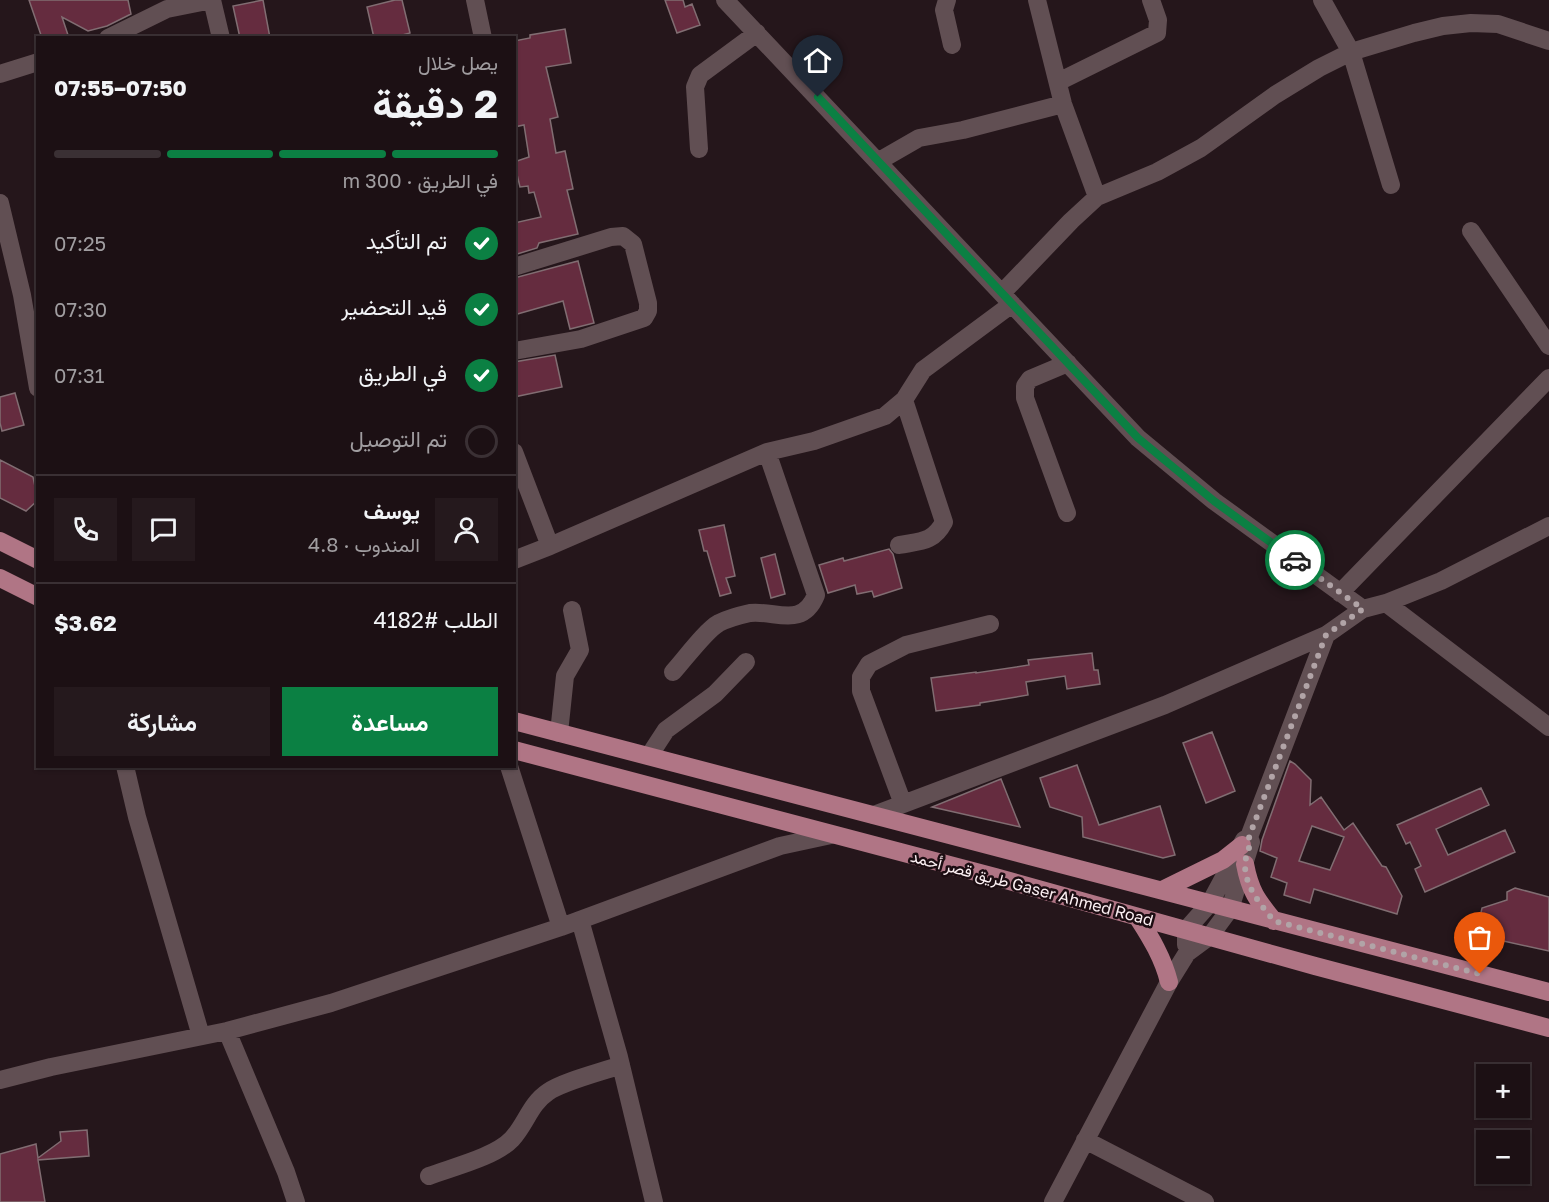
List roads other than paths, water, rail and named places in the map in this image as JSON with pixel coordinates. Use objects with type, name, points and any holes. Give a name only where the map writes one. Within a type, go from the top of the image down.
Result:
[{"type":"main road","points":[[0,541],[36,559]]},
{"type":"main road","points":[[0,578],[36,596]]},
{"type":"main road","name":"طريق قصر أحمد Gaser Ahmed Road","points":[[516,722],[1549,992]]},
{"type":"main road","name":"طريق قصر أحمد Gaser Ahmed Road","points":[[516,751],[995,877],[1138,918],[1549,1028]]},
{"type":"main road","points":[[1162,890],[1223,860],[1246,841]]},
{"type":"main road","points":[[1245,864],[1248,884],[1274,921]]},
{"type":"main road","points":[[1138,918],[1158,951],[1169,982]]},
{"type":"street","points":[[112,36],[168,9],[212,0],[221,36]]},
{"type":"street","points":[[475,0],[483,36]]},
{"type":"street","points":[[725,0],[1138,438],[1214,501],[1363,609]]},
{"type":"street","points":[[947,0],[944,10],[952,45]]},
{"type":"street","points":[[1037,0],[1063,104],[1097,197]]},
{"type":"street","points":[[1058,82],[1151,38],[1157,33],[1158,20],[1151,0]]},
{"type":"street","points":[[1322,0],[1351,52],[1391,185]]},
{"type":"street","points":[[516,559],[768,452],[814,441],[885,416],[904,400],[923,370],[1007,298],[1071,221],[1097,197],[1157,172],[1201,148],[1275,95],[1319,68],[1351,52],[1443,26],[1471,23],[1498,24],[1549,41]]},
{"type":"street","points":[[699,149],[695,87],[700,75],[757,33]]},
{"type":"street","points":[[0,74],[36,63]]},
{"type":"street","points":[[879,161],[919,138],[963,130],[1063,104]]},
{"type":"street","points":[[0,202],[22,296],[36,376]]},
{"type":"street","points":[[1471,231],[1549,346]]},
{"type":"street","points":[[516,266],[611,237],[623,236],[633,244],[648,303],[645,318],[581,339],[516,351]]},
{"type":"street","points":[[1067,513],[1025,398],[1025,386],[1030,379],[1068,363]]},
{"type":"street","points":[[1340,593],[1549,378]]},
{"type":"street","points":[[899,545],[930,539],[939,531],[944,522],[904,400]]},
{"type":"street","points":[[674,672],[718,624],[751,613],[779,616],[802,614],[812,605],[816,595],[768,452]]},
{"type":"street","points":[[516,457],[550,546]]},
{"type":"street","points":[[874,815],[1165,705],[1326,635],[1363,609],[1386,603],[1441,581],[1549,526]]},
{"type":"street","points":[[1386,603],[1549,727]]},
{"type":"street","points":[[560,733],[565,676],[580,650],[572,610]]},
{"type":"street","points":[[903,804],[861,691],[861,677],[869,664],[906,645],[990,624]]},
{"type":"street","points":[[1187,953],[1186,930],[1210,903],[1246,841],[1326,635]]},
{"type":"street","points":[[649,756],[666,730],[715,694],[746,662]]},
{"type":"street","points":[[125,768],[137,817],[201,1036]]},
{"type":"street","points":[[510,768],[561,927]]},
{"type":"street","points":[[0,1080],[51,1067],[227,1031],[331,1002],[561,927],[780,846],[831,835]]},
{"type":"street","points":[[1053,1202],[1169,982],[1187,953],[1210,936],[1230,909],[1251,842],[1246,841]]},
{"type":"street","points":[[580,920],[621,1065],[654,1202]]},
{"type":"street","points":[[227,1031],[286,1172],[296,1202]]},
{"type":"street","points":[[429,1176],[503,1147],[519,1131],[530,1110],[548,1092],[621,1065]]},
{"type":"street","points":[[1085,1140],[1205,1202]]}]
